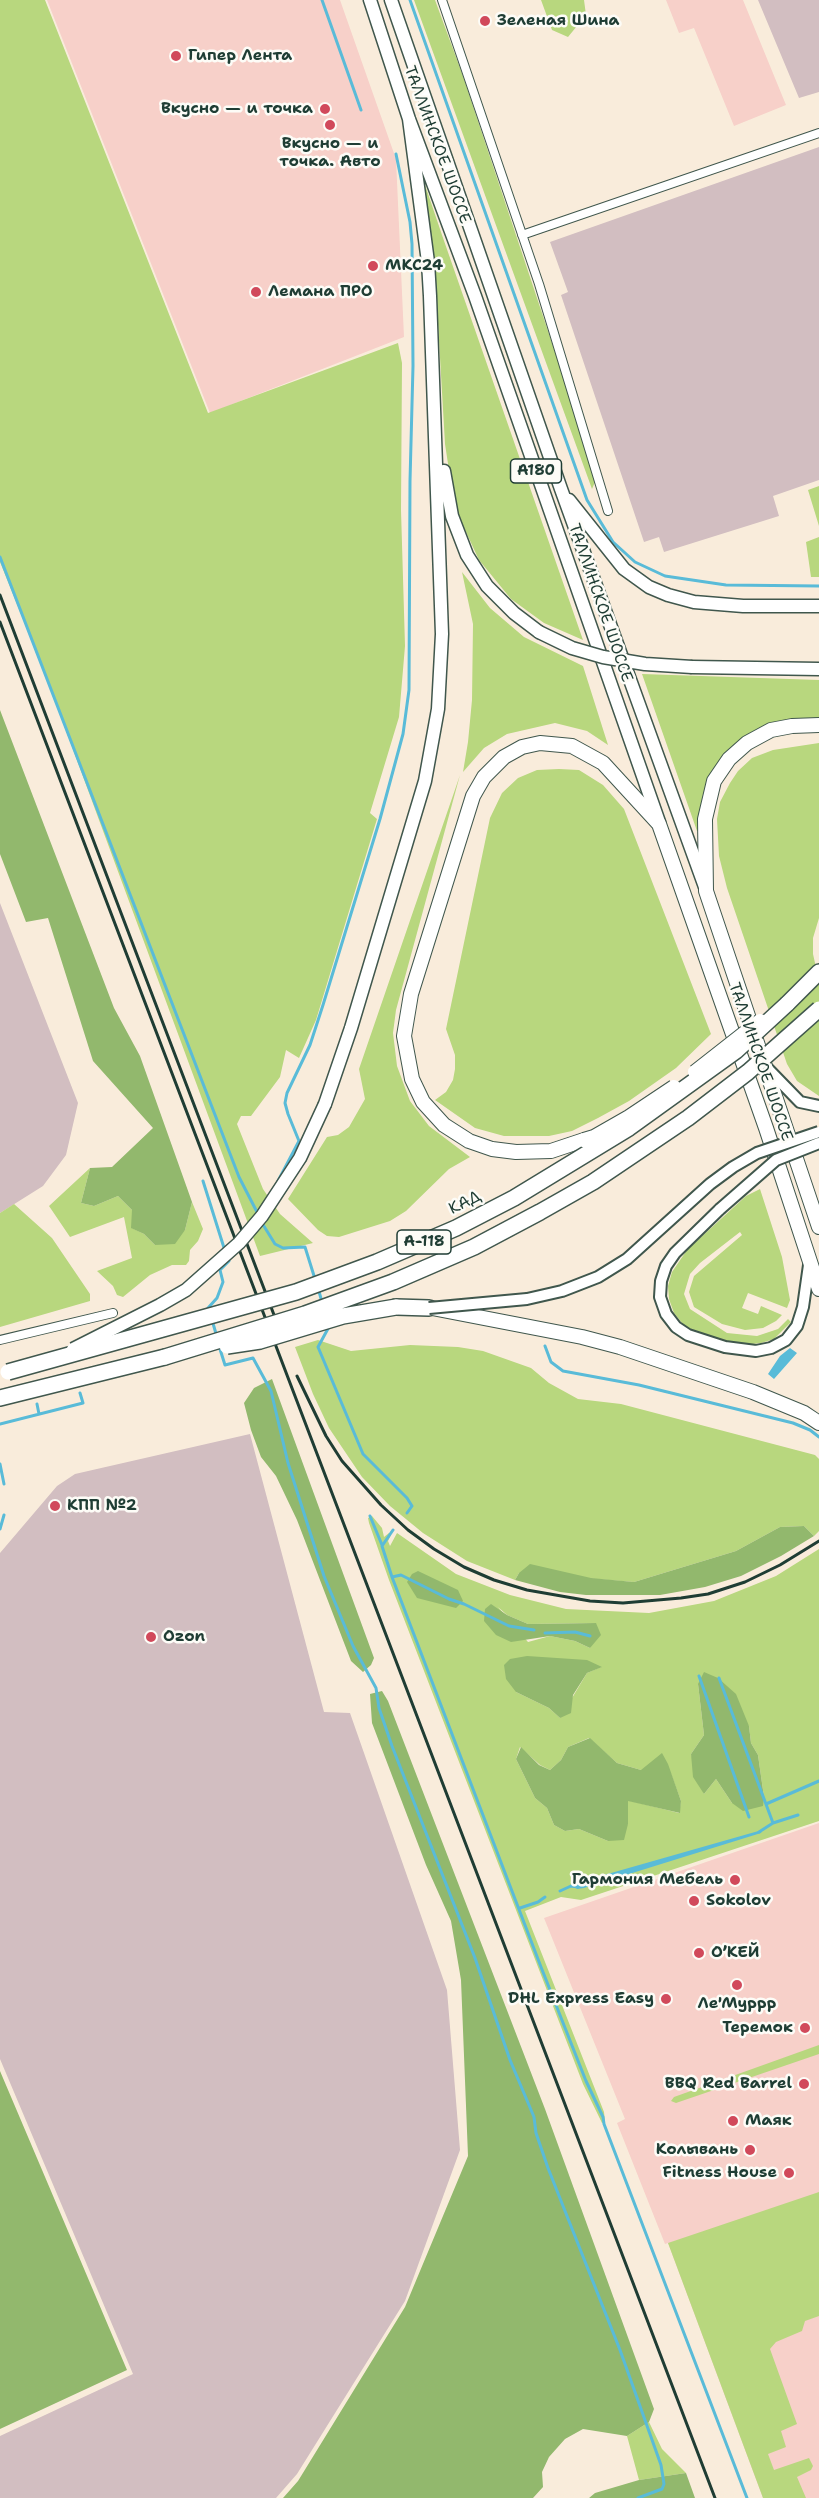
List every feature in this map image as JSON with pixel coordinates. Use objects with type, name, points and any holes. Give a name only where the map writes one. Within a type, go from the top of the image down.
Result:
[{"type":"highway","points":[[706,891],[705,819],[714,781],[729,759],[747,743],[771,730],[792,726],[819,726]]},
{"type":"highway","points":[[659,824],[603,763],[572,746],[540,743],[522,747],[504,757],[484,777],[473,796],[411,994],[404,1036],[412,1079],[423,1102],[444,1125],[469,1141],[492,1149],[516,1152],[551,1151],[594,1137],[629,1118],[692,1074],[762,1018],[788,1005]]},
{"type":"highway","name":"ТАЛЛИНСКОЕ ШОССЕ","points":[[659,824],[766,1128],[819,1289]]},
{"type":"highway","name":"ТАЛЛИНСКОЕ ШОССЕ","points":[[706,891],[819,1227]]},
{"type":"highway","name":"КАД","points":[[4,1373],[296,1292],[377,1262],[456,1228],[514,1198],[629,1128],[736,1051],[788,1005],[819,972]]},
{"type":"highway","name":"А-118","points":[[0,1398],[165,1357],[305,1314],[393,1282],[474,1246],[593,1182],[688,1118],[748,1072],[819,1009]]},
{"type":"highway","points":[[165,1357],[261,1341],[369,1310],[396,1307],[429,1308],[582,1336],[753,1392],[804,1413],[819,1424]]},
{"type":"main road","name":"ТАЛЛИНСКОЕ ШОССЕ","points":[[370,0],[409,119],[475,296],[659,824]]},
{"type":"main road","name":"ТАЛЛИНСКОЕ ШОССЕ","points":[[391,0],[561,489],[706,891]]},
{"type":"main road","points":[[4,1373],[73,1348],[152,1310],[186,1290],[239,1244],[282,1188],[300,1158],[325,1104],[351,1028],[407,842],[433,744],[438,709],[441,634],[435,393],[428,262],[409,119]]},
{"type":"main road","points":[[435,393],[446,487],[452,516],[466,555],[487,586],[514,614],[538,632],[572,648],[603,657],[645,664],[819,669]]},
{"type":"main road","points":[[561,489],[624,569],[649,587],[668,596],[694,602],[743,606],[819,606]]},
{"type":"main road","points":[[766,1067],[801,1102],[819,1106]]},
{"type":"main road","points":[[429,1308],[527,1299],[562,1291],[598,1277],[627,1259],[710,1184],[733,1167],[757,1153],[819,1132]]},
{"type":"main road","points":[[810,1262],[803,1307],[797,1326],[786,1340],[771,1348],[756,1351],[725,1347],[688,1335],[676,1327],[666,1314],[660,1297],[661,1281],[666,1266],[675,1253],[720,1209],[776,1160],[819,1143]]},
{"type":"street","points":[[442,0],[539,284],[608,511]]},
{"type":"street","points":[[522,235],[819,133]]},
{"type":"street","points":[[0,1340],[113,1313]]},
{"type":"shaded area","points":[[47,0],[340,0],[396,159],[404,337],[210,413]]},
{"type":"shaded area","points":[[666,0],[743,0],[786,105],[734,126],[694,28],[679,33]]},
{"type":"shaded area","points":[[758,0],[819,0],[819,92],[799,98]]},
{"type":"shaded area","points":[[819,147],[819,480],[773,496],[779,516],[664,552],[659,537],[644,542],[561,295],[568,292],[550,242]]},
{"type":"shaded area","points":[[0,903],[78,1103],[66,1155],[43,1186],[0,1213]]},
{"type":"shaded area","points":[[250,1434],[324,1712],[350,1713],[447,1990],[460,2150],[405,2301],[297,2474],[276,2498],[0,2498],[0,2436],[133,2374],[0,2059],[0,1553],[57,1486],[75,1474]]},
{"type":"shaded area","points":[[819,1823],[819,2498],[763,2498],[668,2243],[665,2244],[617,2123],[625,2119],[544,1918]]},
{"type":"green space","points":[[0,0],[45,0],[208,413],[398,343],[402,363],[401,510],[405,646],[399,717],[370,813],[377,819],[316,1020],[299,1058],[286,1050],[280,1077],[251,1116],[241,1116],[237,1124],[263,1189],[280,1214],[313,1243],[260,1256],[44,671],[0,562]]},
{"type":"green space","points":[[414,0],[435,0],[463,76],[592,468],[595,482],[592,489]]},
{"type":"green space","points":[[541,0],[584,0],[586,15],[568,37],[552,30]]},
{"type":"green space","points":[[422,176],[583,640],[544,623],[511,599],[479,560],[459,517],[445,444],[435,271]]},
{"type":"green space","points":[[819,486],[819,526],[808,490]]},
{"type":"green space","points":[[819,537],[819,577],[811,577],[806,542]]},
{"type":"green space","points":[[462,572],[490,608],[524,637],[583,666],[608,745],[587,731],[555,723],[507,734],[484,748],[463,772],[472,700],[473,624]]},
{"type":"green space","points":[[642,674],[819,680],[819,719],[799,718],[781,722],[710,778],[703,794],[700,830],[697,831]]},
{"type":"green space","points":[[0,710],[114,1008],[140,1056],[192,1202],[185,1230],[175,1244],[155,1245],[144,1234],[131,1228],[132,1210],[118,1196],[94,1206],[81,1203],[90,1168],[112,1167],[153,1128],[93,1061],[48,918],[26,922],[0,854]]},
{"type":"green space","points":[[819,743],[819,918],[813,938],[813,954],[819,981],[819,1096],[797,1081],[787,1064],[727,888],[719,856],[717,819],[720,802],[730,783],[738,771],[752,758],[773,750]]},
{"type":"green space","points":[[537,770],[579,770],[603,785],[624,809],[711,1034],[676,1068],[629,1101],[572,1131],[549,1136],[504,1136],[475,1128],[435,1100],[446,1092],[453,1080],[455,1055],[446,1029],[490,818],[502,793],[518,778]]},
{"type":"green space","points":[[460,775],[396,1010],[393,1033],[397,1066],[410,1101],[429,1126],[470,1157],[449,1169],[406,1211],[390,1221],[339,1237],[327,1236],[318,1230],[288,1199],[327,1137],[338,1135],[349,1127],[365,1099],[359,1069]]},
{"type":"green space","points":[[90,1168],[81,1203],[94,1206],[118,1196],[132,1210],[132,1228],[144,1234],[155,1245],[185,1230],[192,1202],[203,1229],[198,1241],[190,1250],[189,1261],[186,1265],[172,1265],[150,1275],[123,1297],[117,1295],[113,1286],[97,1271],[132,1258],[124,1217],[70,1237],[49,1206]]},
{"type":"green space","points":[[760,1189],[782,1257],[790,1300],[787,1308],[748,1293],[742,1308],[758,1314],[761,1306],[782,1315],[763,1328],[745,1330],[722,1324],[694,1307],[689,1292],[694,1276],[742,1235],[740,1232],[700,1263],[690,1274],[684,1294],[690,1309],[727,1333],[757,1336],[778,1329],[788,1319],[791,1322],[774,1339],[761,1343],[743,1345],[697,1334],[686,1328],[674,1313],[669,1299],[668,1286],[672,1272],[687,1250],[746,1196]]},
{"type":"green space","points":[[14,1204],[52,1238],[90,1294],[90,1301],[0,1327],[0,1213]]},
{"type":"green space","points":[[318,1340],[351,1351],[410,1345],[458,1347],[483,1351],[531,1368],[549,1383],[578,1399],[621,1404],[815,1455],[819,1459],[819,1531],[814,1536],[804,1526],[780,1527],[736,1551],[634,1582],[519,1573],[515,1580],[467,1561],[423,1533],[390,1506],[362,1477],[329,1428],[295,1347]]},
{"type":"green space","points":[[272,1379],[374,1658],[371,1665],[363,1672],[351,1661],[297,1520],[276,1476],[261,1457],[251,1430],[244,1403],[254,1388]]},
{"type":"green space","points":[[372,1516],[382,1528],[384,1537],[389,1533],[391,1535],[388,1541],[390,1546],[397,1533],[456,1574],[510,1595],[566,1609],[649,1613],[714,1601],[776,1576],[819,1549],[819,1821],[581,1900],[561,1897],[525,1911],[604,2112],[605,2122],[602,2123],[583,2084],[389,1580],[368,1518]],"holes":[[[498,1607],[507,1615],[528,1624],[596,1623],[590,1648],[575,1641],[550,1636],[528,1642]],[[601,1667],[587,1673],[560,1718],[549,1708],[516,1692]],[[698,1684],[749,1726],[751,1743],[758,1755],[764,1797],[732,1803],[716,1779],[704,1794],[691,1754],[704,1735]],[[589,1738],[617,1763],[641,1770],[671,1774],[681,1801],[679,1813],[627,1800],[628,1824],[608,1841],[579,1829],[565,1831],[554,1825],[547,1808],[535,1798],[516,1759],[520,1747],[540,1765],[550,1770],[561,1760],[568,1747]]]},
{"type":"green space","points":[[804,1526],[814,1536],[741,1576],[705,1587],[660,1595],[586,1595],[560,1592],[515,1580],[519,1573],[530,1564],[591,1578],[634,1582],[736,1551],[780,1527]]},
{"type":"green space","points":[[418,1571],[458,1590],[463,1601],[456,1608],[417,1598],[407,1582],[412,1574]]},
{"type":"green space","points":[[491,1604],[507,1615],[528,1624],[596,1623],[601,1635],[590,1648],[575,1641],[550,1636],[511,1642],[496,1635],[484,1621],[485,1609]]},
{"type":"green space","points":[[527,1656],[587,1660],[602,1667],[587,1673],[573,1695],[571,1713],[560,1718],[549,1708],[516,1692],[506,1679],[504,1665],[510,1659]]},
{"type":"green space","points":[[704,1672],[718,1678],[736,1694],[749,1726],[751,1743],[758,1755],[764,1797],[763,1806],[743,1811],[732,1803],[716,1779],[704,1794],[693,1777],[691,1754],[704,1735],[698,1684]]},
{"type":"green space","points":[[382,1691],[388,1701],[545,2109],[654,2409],[649,2422],[627,2436],[583,2429],[565,2439],[549,2457],[542,2472],[543,2487],[533,2498],[283,2498],[298,2481],[405,2307],[468,2156],[461,1980],[451,1921],[426,1865],[372,1723],[370,1694]]},
{"type":"green space","points":[[590,1738],[617,1763],[641,1770],[662,1753],[681,1801],[680,1813],[628,1801],[628,1824],[624,1840],[608,1841],[579,1829],[565,1831],[554,1825],[547,1808],[535,1798],[516,1759],[521,1747],[539,1765],[550,1770],[561,1760],[568,1747]]},
{"type":"green space","points":[[819,2045],[819,2054],[676,2103],[671,2101],[674,2097]]},
{"type":"green space","points":[[0,2071],[127,2370],[0,2429]]},
{"type":"green space","points":[[819,2192],[819,2316],[805,2321],[802,2331],[776,2342],[770,2349],[797,2424],[781,2431],[786,2447],[768,2454],[774,2470],[809,2458],[813,2466],[811,2470],[797,2477],[806,2498],[763,2498],[668,2243]]},
{"type":"green space","points":[[649,2422],[662,2449],[686,2473],[639,2480],[627,2436]]},
{"type":"green space","points":[[686,2473],[695,2498],[589,2498],[595,2493],[639,2480]]},
{"type":"water","points":[[790,1348],[797,1353],[774,1379],[768,1374],[780,1356]]},
{"type":"water","points":[[762,1830],[761,1833],[584,1888],[575,1887],[576,1883]]},
{"type":"waterway","points":[[322,0],[361,110]]},
{"type":"waterway","points":[[410,0],[587,500],[613,542],[635,562],[665,576],[726,585],[819,586]]},
{"type":"waterway","points":[[278,1181],[299,1141],[285,1103],[287,1093],[310,1045],[380,819],[403,734],[409,690],[413,366],[412,244],[410,222],[396,154]]},
{"type":"waterway","points":[[0,557],[239,1177],[258,1214]]},
{"type":"waterway","points":[[203,1181],[225,1251]]},
{"type":"waterway","points":[[262,1223],[275,1244],[283,1248],[305,1247],[315,1279]]},
{"type":"waterway","points":[[209,1311],[208,1308],[217,1298],[223,1282],[220,1270],[229,1261],[227,1257]]},
{"type":"waterway","points":[[318,1288],[322,1302]]},
{"type":"waterway","points":[[212,1320],[217,1337]]},
{"type":"waterway","points":[[330,1325],[318,1347],[363,1454],[407,1498],[412,1506],[407,1513]]},
{"type":"waterway","points":[[219,1346],[225,1365],[253,1358],[271,1391],[288,1463],[324,1576],[353,1646],[376,1688],[379,1708],[392,1746],[475,1958],[510,2060],[534,2117],[536,2133],[548,2168],[620,2350],[661,2465],[664,2484],[662,2489],[638,2498]]},
{"type":"waterway","points":[[545,1346],[551,1362],[563,1371],[639,1385],[793,1423],[810,1430],[819,1437]]},
{"type":"waterway","points":[[0,1424],[83,1403],[80,1393]]},
{"type":"waterway","points":[[37,1404],[39,1414]]},
{"type":"waterway","points":[[0,1464],[4,1484]]},
{"type":"waterway","points":[[0,1529],[4,1515]]},
{"type":"waterway","points":[[370,1516],[382,1545]]},
{"type":"waterway","points":[[393,1530],[382,1546],[392,1577],[541,1967],[586,2081],[603,2117],[747,2498]]},
{"type":"waterway","points":[[392,1577],[401,1575],[509,1626],[534,1630]]},
{"type":"waterway","points":[[545,1633],[575,1632],[590,1636]]},
{"type":"waterway","points":[[699,1676],[749,1817]]},
{"type":"waterway","points":[[719,1678],[773,1823],[798,1815]]},
{"type":"waterway","points":[[766,1804],[819,1781]]},
{"type":"waterway","points":[[759,1832],[773,1823]]},
{"type":"waterway","points":[[560,1891],[571,1886],[578,1887]]},
{"type":"waterway","points":[[520,1908],[545,1897]]},
{"type":"railway","points":[[0,595],[279,1328]]},
{"type":"railway","points":[[0,622],[715,2498]]},
{"type":"railway","points":[[297,1376],[326,1436],[342,1461],[381,1505],[408,1530],[434,1549],[464,1567],[494,1580],[527,1590],[590,1601],[623,1603],[681,1598],[708,1594],[745,1582],[780,1565],[819,1541]]},
{"type":"place","name":"Зеленая Шина","points":[[485,21]]},
{"type":"place","name":"Гипер Лента","points":[[176,56]]},
{"type":"place","name":"Вкусно — и точка","points":[[325,109]]},
{"type":"place","name":"Вкусно — и точка. Авто","points":[[330,125]]},
{"type":"place","name":"МКС24","points":[[373,266]]},
{"type":"place","name":"Лемана ПРО","points":[[256,292]]},
{"type":"place","name":"КПП №2","points":[[55,1506]]},
{"type":"place","name":"Ozon","points":[[151,1637]]},
{"type":"place","name":"Гармония Мебель","points":[[735,1880]]},
{"type":"place","name":"Sokolov","points":[[694,1901]]},
{"type":"place","name":"О’КЕЙ","points":[[699,1953]]},
{"type":"place","name":"Ле'Муррр","points":[[737,1985]]},
{"type":"place","name":"DHL Express Easy","points":[[666,1999]]},
{"type":"place","name":"Теремок","points":[[805,2028]]},
{"type":"place","name":"BBQ Red Barrel","points":[[804,2084]]},
{"type":"place","name":"Маяк","points":[[733,2121]]},
{"type":"place","name":"Колывань","points":[[750,2150]]},
{"type":"place","name":"Fitness House","points":[[789,2173]]}]
